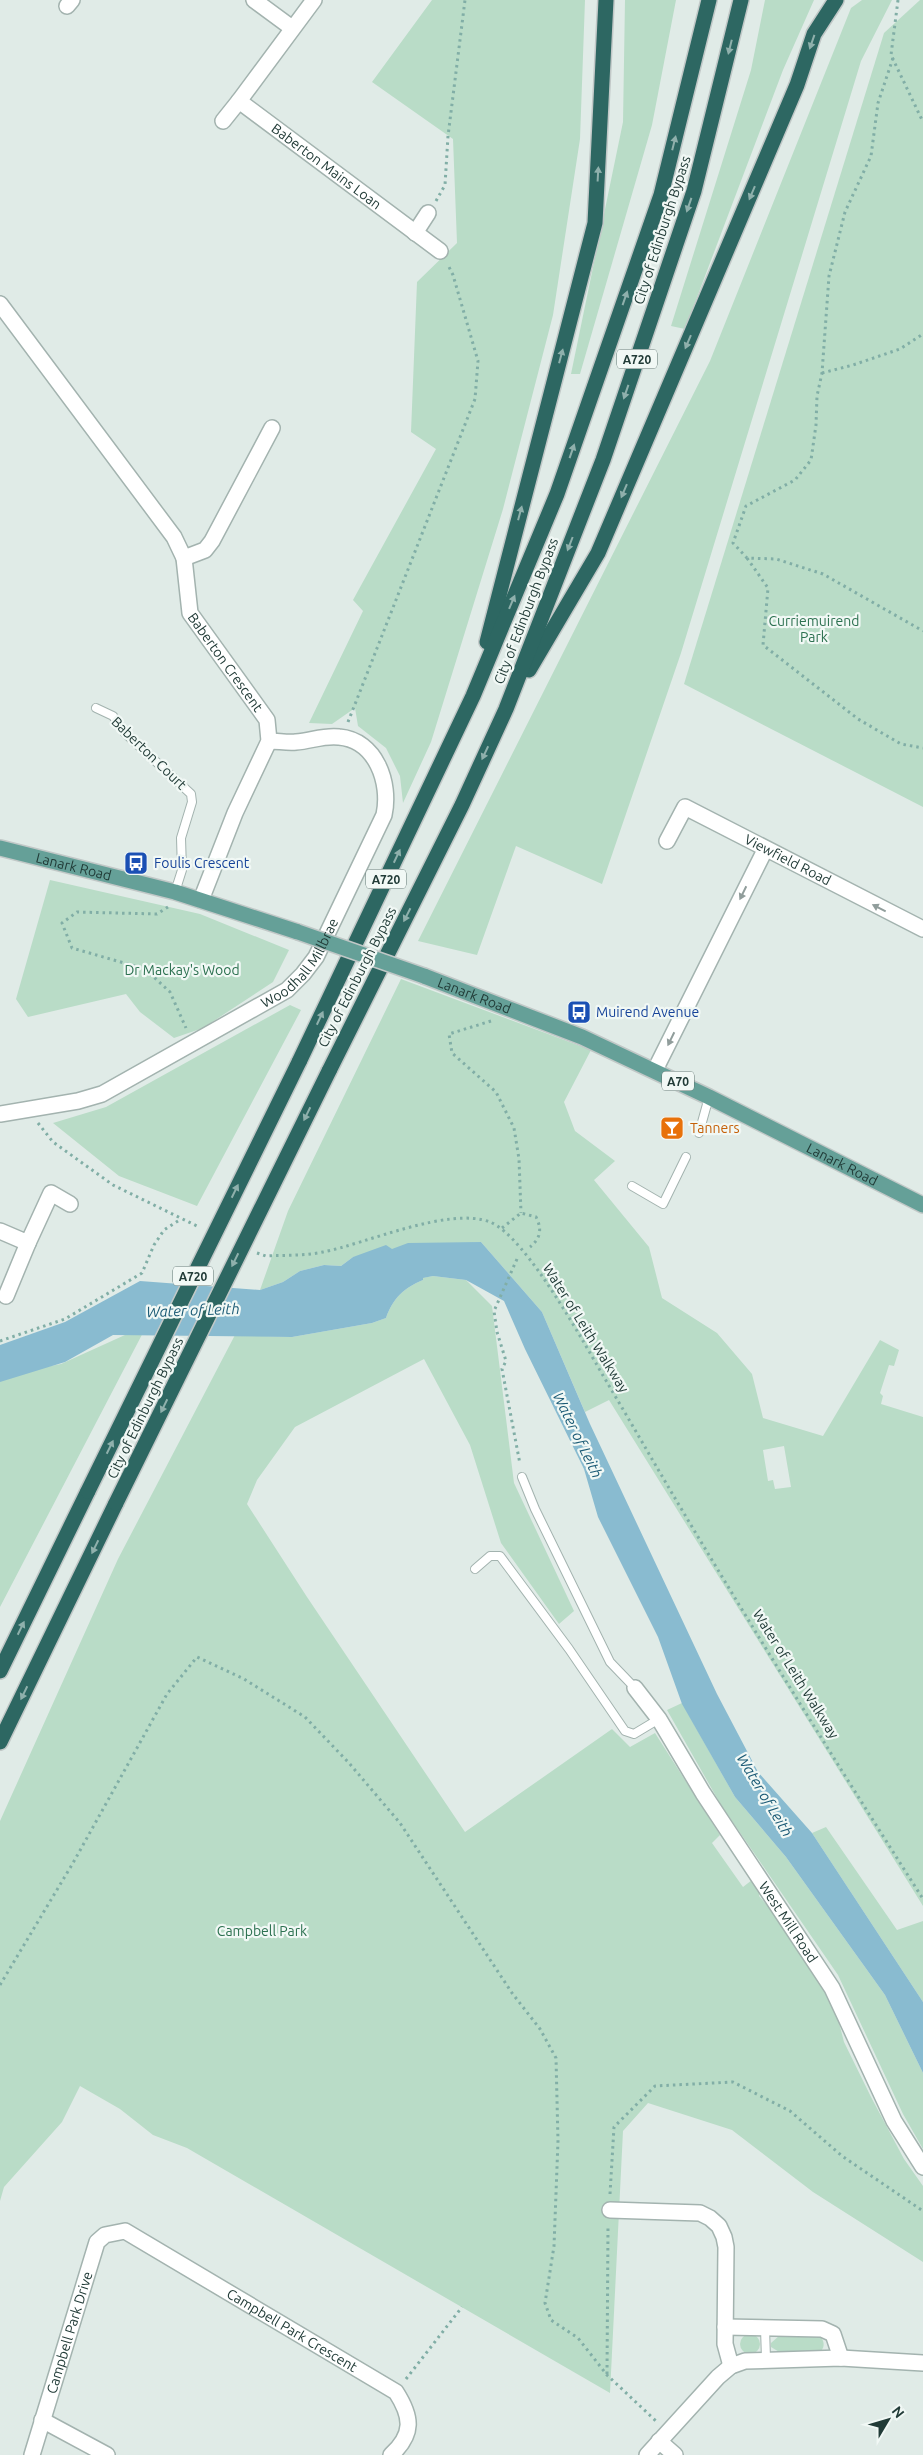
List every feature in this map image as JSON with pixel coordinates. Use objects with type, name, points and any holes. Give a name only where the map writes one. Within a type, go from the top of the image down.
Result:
[{"type":"highway","points":[[473,696],[596,223],[606,0]]},
{"type":"highway","name":"City of Edinburgh Bypass","points":[[0,1672],[299,1062],[473,696],[557,494],[661,195],[709,0]]},
{"type":"highway","name":"City of Edinburgh Bypass","points":[[0,1742],[328,1071],[462,805],[506,709],[603,460],[694,191],[741,0]]},
{"type":"highway","points":[[506,709],[598,553],[798,86],[814,34],[836,0]]},
{"type":"main road","name":"Lanark Road","points":[[0,848],[201,900],[424,976],[504,1006],[582,1037],[655,1070],[923,1205]]},
{"type":"street","points":[[254,0],[292,28]]},
{"type":"street","points":[[224,121],[314,0]]},
{"type":"street","name":"Baberton Mains Loan","points":[[239,101],[440,251]]},
{"type":"street","points":[[415,233],[428,213]]},
{"type":"street","name":"Baberton Crescent","points":[[0,304],[174,537],[184,558],[190,613],[268,720],[269,740]]},
{"type":"street","points":[[184,558],[204,550],[212,541],[272,428]]},
{"type":"street","name":"Woodhall Millbrae","points":[[0,1114],[78,1101],[102,1094],[287,990],[304,974],[316,956],[362,864],[384,814],[387,790],[383,776],[368,751],[357,742],[342,737],[328,736],[295,742],[269,740]]},
{"type":"street","points":[[201,900],[235,813],[269,740]]},
{"type":"street","name":"Viewfield Road","points":[[667,841],[685,807],[765,850],[923,929]]},
{"type":"street","points":[[655,1070],[765,850]]},
{"type":"street","points":[[6,1296],[51,1193],[70,1204]]},
{"type":"street","points":[[0,1231],[28,1244]]},
{"type":"street","name":"West Mill Road","points":[[636,1688],[659,1719],[708,1801],[832,1988],[894,2121],[923,2167]]},
{"type":"street","points":[[610,2210],[700,2214],[710,2218],[719,2226],[726,2247],[725,2344],[731,2366]]},
{"type":"street","name":"Campbell Park Crescent","points":[[125,2231],[396,2392]]},
{"type":"street","name":"Campbell Park Drive","points":[[32,2455],[97,2242],[106,2235],[125,2231]]},
{"type":"street","points":[[725,2327],[822,2329],[833,2334],[840,2358]]},
{"type":"street","points":[[647,2455],[731,2366],[745,2361],[840,2358],[923,2363]]},
{"type":"street","points":[[391,2455],[403,2443],[409,2430],[404,2404],[396,2392]]},
{"type":"street","points":[[42,2420],[107,2455]]},
{"type":"street","points":[[663,2436],[675,2455]]},
{"type":"lane","name":"Baberton Court","points":[[96,708],[113,716],[125,733],[186,787],[191,794],[192,802],[181,838],[182,870],[175,892]]},
{"type":"lane","points":[[699,1133],[709,1096]]},
{"type":"lane","points":[[632,1186],[663,1204],[686,1157]]},
{"type":"lane","points":[[522,1477],[535,1509],[610,1662],[636,1688]]},
{"type":"lane","points":[[475,1569],[490,1556],[500,1556],[569,1649],[625,1731],[634,1734],[659,1719]]},
{"type":"lane","points":[[765,2328],[766,2359]]},
{"type":"path","points":[[428,213],[445,185],[448,136],[465,0]]},
{"type":"path","points":[[898,0],[891,54],[923,122]]},
{"type":"path","points":[[893,58],[878,103],[871,156],[845,212],[829,276],[822,373],[817,396],[816,425],[811,460],[795,480],[746,506],[733,543],[768,588],[763,645],[858,719],[901,744],[923,748]]},
{"type":"path","points":[[342,737],[475,398],[478,361],[454,274],[440,251]]},
{"type":"path","points":[[822,373],[900,349],[923,334]]},
{"type":"path","points":[[746,558],[776,559],[823,574],[923,631]]},
{"type":"path","points":[[175,892],[167,909],[157,914],[77,912],[62,923],[72,948],[145,969],[170,992],[194,1044]]},
{"type":"path","points":[[504,1006],[494,1020],[449,1034],[452,1053],[496,1092],[514,1128],[519,1159],[521,1213]]},
{"type":"path","points":[[34,1108],[39,1126],[53,1142],[113,1185],[206,1230]]},
{"type":"path","points":[[249,1249],[266,1256],[309,1254],[418,1226],[469,1218],[488,1221],[502,1228],[521,1213]]},
{"type":"path","points":[[521,1213],[536,1217],[540,1225],[537,1241],[530,1247]]},
{"type":"path","points":[[0,1340],[65,1319],[142,1273],[154,1245],[164,1230],[181,1219]]},
{"type":"path","name":"Water of Leith Walkway","points":[[502,1228],[545,1280],[573,1323],[682,1510],[923,1899]]},
{"type":"path","points":[[517,1259],[494,1311],[497,1332],[506,1361],[502,1370],[522,1477]]},
{"type":"path","points":[[0,1985],[73,1863],[167,1694],[197,1657],[244,1679],[305,1717],[349,1763],[400,1823],[512,1993],[540,2029],[556,2058],[556,2208],[554,2246],[545,2303],[551,2320],[578,2338],[607,2375],[663,2436]]},
{"type":"path","points":[[607,2375],[607,2253],[614,2127],[655,2086],[732,2082],[790,2111],[842,2156],[923,2211]]},
{"type":"path","points":[[396,2392],[462,2306]]},
{"type":"green space","points":[[432,0],[585,0],[580,139],[553,315],[503,509],[431,742],[403,803],[400,776],[386,748],[358,726],[355,708],[332,724],[309,723],[363,611],[353,600],[436,449],[411,432],[417,282],[457,243],[453,139],[372,82]]},
{"type":"green space","points":[[625,0],[676,0],[652,125],[580,374],[571,374],[623,122]]},
{"type":"green space","points":[[765,0],[814,0],[783,70],[685,329],[671,326],[751,70]]},
{"type":"green space","points":[[862,0],[892,0],[861,61],[681,653],[602,884],[516,846],[477,955],[418,941],[710,361],[851,8]]},
{"type":"green space","name":"Curriemuirend Park","points":[[920,0],[923,0],[923,807],[684,684],[884,33]]},
{"type":"green space","name":"Dr Mackay's Wood","points":[[50,880],[200,914],[289,950],[273,982],[203,1028],[174,1038],[140,1012],[126,994],[28,1017],[16,999]]},
{"type":"green space","points":[[401,979],[591,1050],[564,1102],[575,1131],[615,1161],[594,1180],[649,1247],[662,1298],[717,1333],[752,1374],[763,1418],[823,1436],[880,1340],[899,1350],[894,1366],[889,1365],[880,1393],[883,1396],[881,1404],[923,1417],[923,1906],[609,1400],[585,1412],[542,1312],[481,1242],[353,1257],[341,1266],[324,1265],[300,1271],[283,1282],[260,1290],[288,1211]],"holes":[[[784,1446],[791,1487],[775,1489],[773,1480],[768,1481],[763,1450]]]},
{"type":"green space","points":[[290,1005],[301,1010],[197,1206],[119,1176],[53,1123],[106,1107]]},
{"type":"green space","name":"Campbell Park","points":[[433,1276],[466,1280],[492,1306],[514,1483],[574,1611],[559,1624],[501,1543],[470,1445],[424,1359],[295,1427],[257,1480],[247,1504],[307,1597],[465,1832],[612,1729],[630,1747],[655,1733],[720,1835],[712,1843],[743,1887],[752,1880],[760,1892],[759,1896],[773,1912],[821,1984],[836,2011],[844,2042],[871,2097],[904,2159],[923,2186],[923,2262],[813,2192],[732,2130],[648,2103],[623,2131],[610,2393],[187,2148],[153,2135],[120,2109],[80,2086],[62,2122],[4,2187],[0,2201],[0,1821],[118,1559],[235,1335],[292,1337],[372,1323],[386,1318],[396,1299],[410,1286],[423,1280],[422,1278]]},
{"type":"green space","points":[[147,1325],[0,1607],[0,1376],[61,1364]]},
{"type":"green space","points":[[682,1703],[735,1797],[786,1857],[885,1995],[923,2073],[923,2149],[903,2114],[838,1975],[721,1805],[667,1710]]},
{"type":"green space","points":[[826,1827],[897,1930],[923,1921],[923,2002],[812,1833]]},
{"type":"green space","points":[[750,2334],[757,2337],[760,2344],[757,2351],[750,2354],[743,2351],[740,2344],[743,2337]]},
{"type":"green space","points":[[814,2335],[821,2337],[823,2341],[824,2346],[821,2351],[781,2353],[771,2347],[771,2343],[779,2336]]},
{"type":"water","name":"Water of Leith","points":[[481,1242],[542,1312],[590,1424],[717,1694],[758,1772],[812,1833],[923,2002],[923,2073],[885,1995],[786,1857],[735,1797],[682,1704],[658,1637],[598,1517],[584,1469],[525,1349],[504,1301],[466,1280],[433,1276],[423,1278],[423,1280],[410,1286],[396,1299],[386,1318],[372,1323],[292,1337],[113,1335],[65,1362],[0,1382],[0,1345],[65,1322],[140,1281],[260,1290],[283,1282],[300,1271],[324,1265],[341,1266],[353,1257],[386,1245],[392,1249],[408,1243]]},
{"type":"place","name":"Foulis Crescent","points":[[136,863]]},
{"type":"place","name":"Muirend Avenue","points":[[579,1012]]},
{"type":"place","name":"Tanners","points":[[672,1128]]}]
